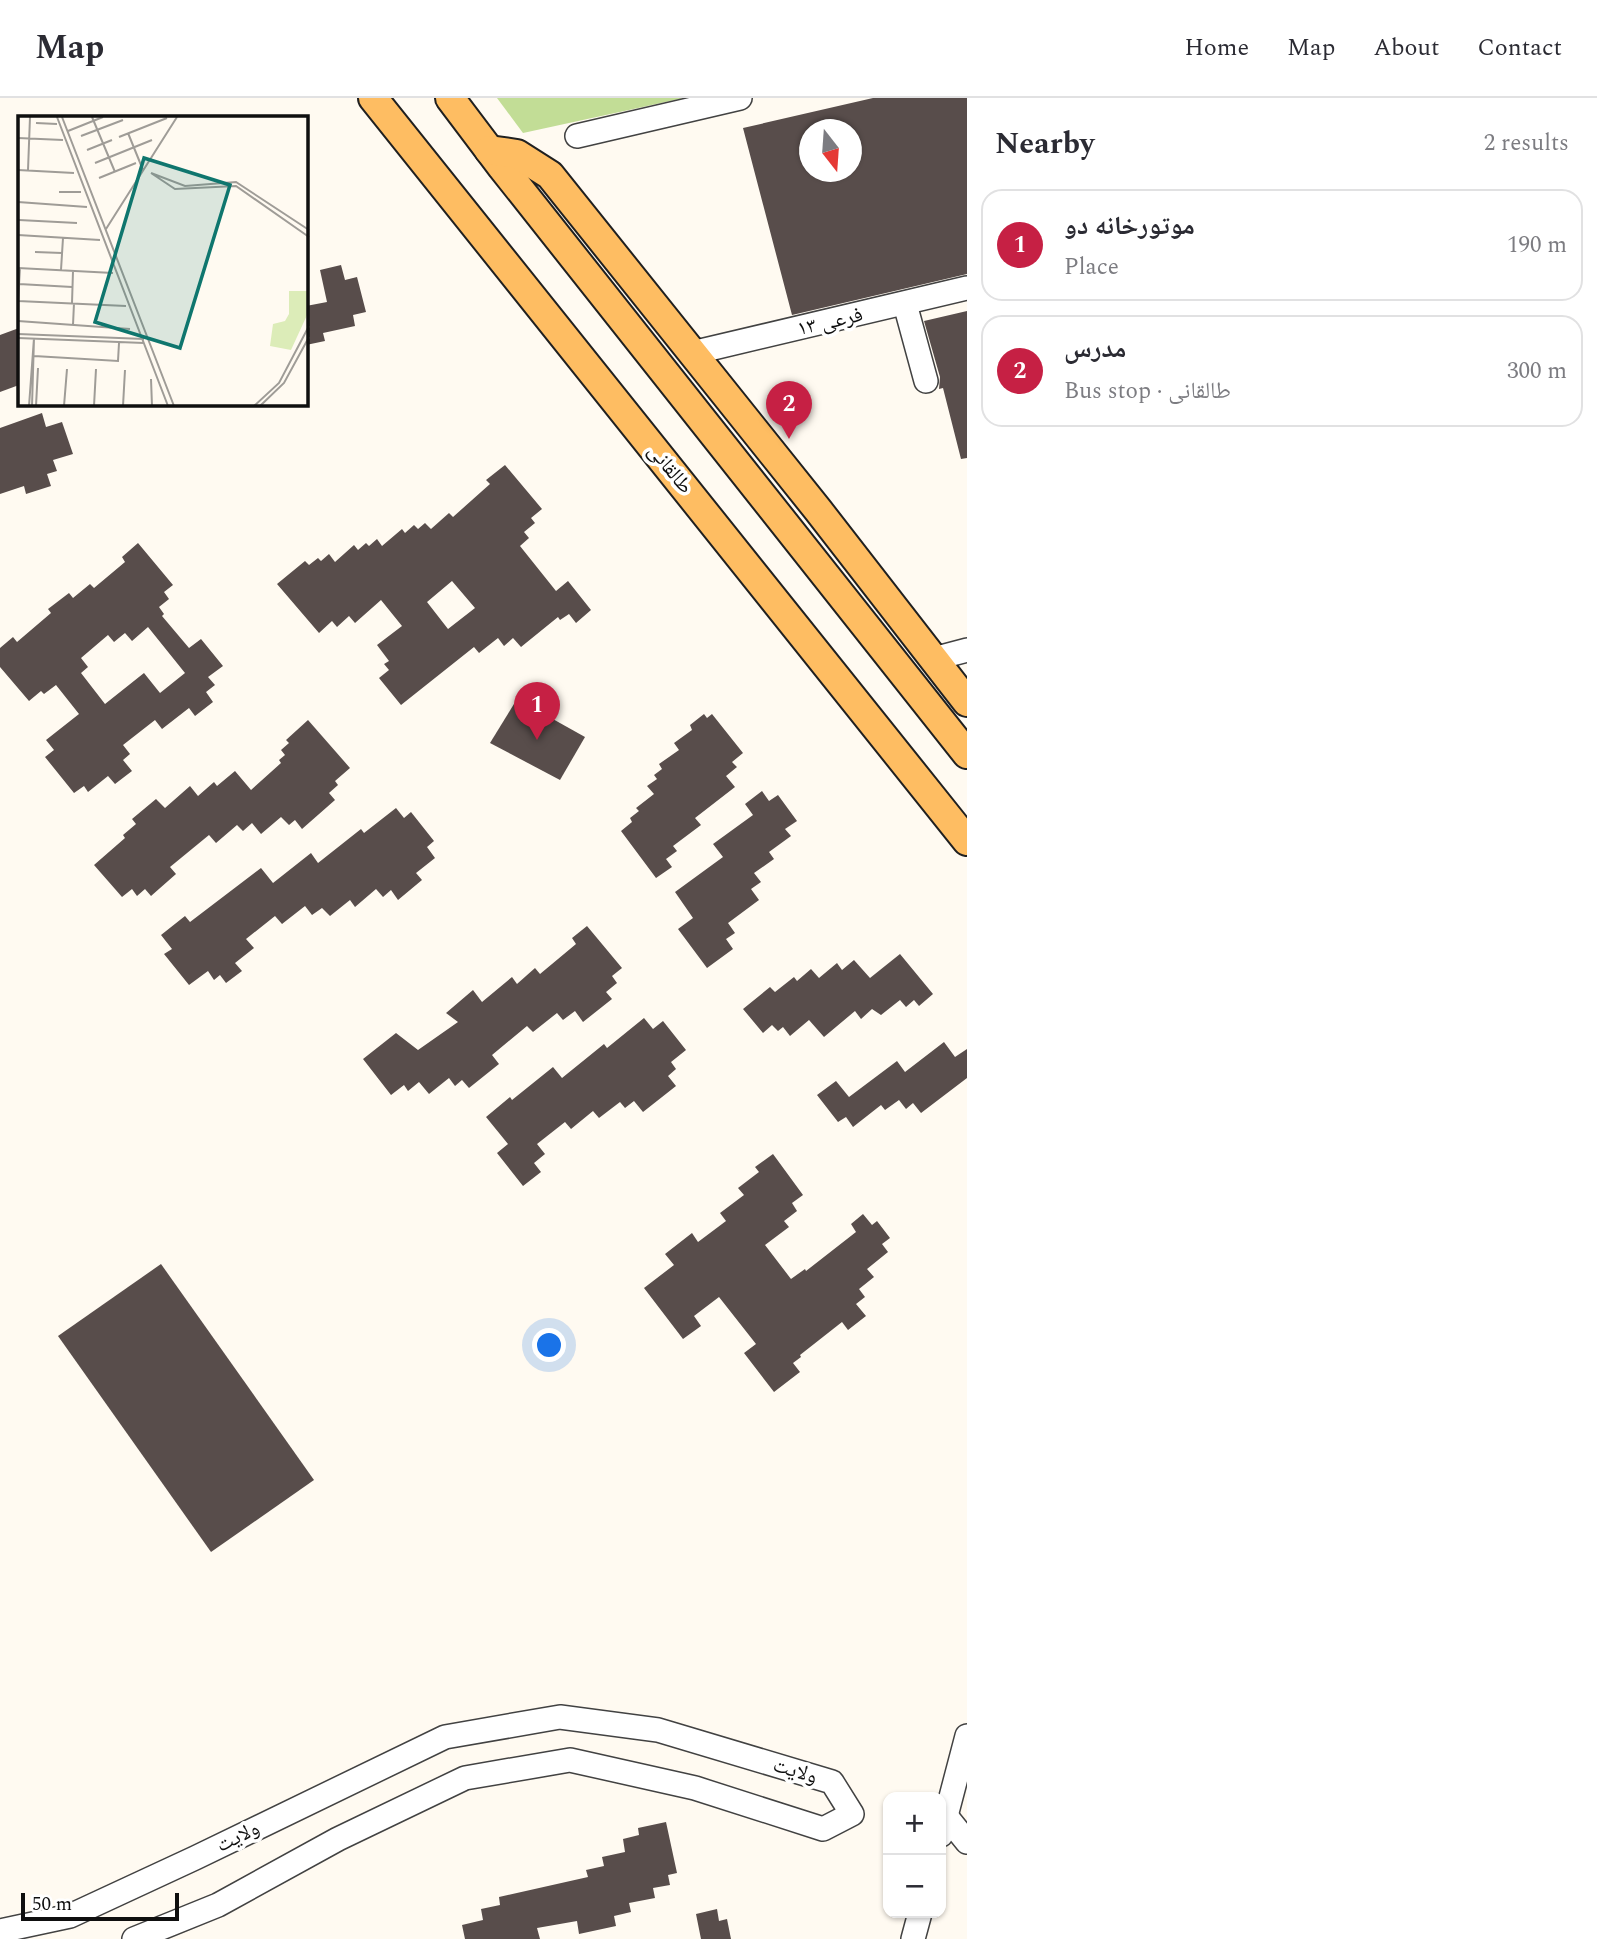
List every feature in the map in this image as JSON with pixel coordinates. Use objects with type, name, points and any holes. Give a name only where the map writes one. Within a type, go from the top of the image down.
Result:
[{"type":"main road","points":[[450,98],[967,754]]},
{"type":"main road","points":[[477,98],[482,141]]},
{"type":"main road","name":"طالقانی","points":[[375,99],[967,841]]},
{"type":"main road","points":[[482,141],[517,154],[550,175],[967,702]]},
{"type":"street","points":[[577,136],[740,98]]},
{"type":"street","name":"فرعی ۱۳","points":[[692,353],[967,288]]},
{"type":"street","points":[[905,304],[926,381]]},
{"type":"street","points":[[933,659],[967,650]]},
{"type":"street","name":"ولایت","points":[[0,1931],[70,1916],[445,1737],[560,1717],[658,1730],[832,1782],[852,1814],[823,1829],[695,1788],[570,1760],[544,1764],[465,1779],[338,1839],[218,1905],[134,1939]]},
{"type":"street","points":[[946,1814],[967,1736]]},
{"type":"street","points":[[946,1827],[967,1842]]},
{"type":"street","points":[[913,1939],[919,1918]]},
{"type":"green space","points":[[497,98],[684,98],[523,133]]},
{"type":"building","points":[[873,98],[967,98],[967,274],[792,315],[743,128]]},
{"type":"building","points":[[341,265],[345,280],[357,277],[366,312],[353,315],[355,326],[323,333],[325,341],[308,345],[308,306],[327,302],[320,270]]},
{"type":"building","points":[[967,311],[967,458],[961,459],[943,388],[939,389],[940,377],[924,321]]},
{"type":"building","points":[[18,328],[18,385],[0,392],[0,335]]},
{"type":"building","points":[[42,413],[46,427],[62,422],[73,454],[53,460],[57,471],[47,474],[51,486],[26,494],[24,486],[0,494],[0,428]]},
{"type":"building","points":[[505,465],[542,509],[531,518],[535,523],[524,532],[529,538],[520,546],[556,591],[568,581],[591,610],[576,623],[569,614],[560,620],[558,617],[521,647],[513,638],[504,646],[498,638],[479,653],[474,647],[401,705],[379,678],[389,670],[384,664],[389,661],[377,645],[402,626],[381,600],[355,623],[349,616],[337,627],[332,621],[319,633],[277,584],[305,561],[309,565],[318,558],[321,561],[329,554],[335,562],[354,545],[358,550],[377,539],[382,546],[402,529],[405,533],[414,525],[418,529],[425,523],[431,529],[449,513],[453,517],[490,484],[486,480]],"holes":[[[452,581],[475,608],[448,629],[427,602]]]},
{"type":"building","points":[[138,543],[173,585],[164,592],[169,599],[159,607],[164,614],[162,616],[189,648],[201,639],[223,666],[208,677],[215,685],[206,692],[213,702],[195,716],[189,708],[162,729],[155,720],[123,745],[130,754],[123,760],[132,771],[115,784],[108,776],[88,792],[84,786],[74,793],[45,757],[54,750],[46,740],[79,714],[56,685],[44,694],[41,691],[29,701],[0,667],[0,648],[13,637],[17,642],[51,613],[48,609],[69,593],[73,598],[90,584],[94,588],[125,562],[122,557]],"holes":[[[148,627],[185,673],[160,693],[144,673],[105,704],[81,673],[88,667],[81,658],[108,635],[114,642],[125,633],[132,641]]]},
{"type":"building","points":[[517,699],[585,737],[560,780],[490,743]]},
{"type":"building","points":[[704,714],[707,718],[712,714],[743,753],[732,762],[737,767],[726,776],[735,787],[695,818],[701,825],[673,846],[677,851],[666,859],[672,867],[656,878],[621,831],[632,822],[630,818],[639,811],[636,808],[654,794],[647,786],[657,779],[654,775],[662,769],[659,764],[679,750],[674,743],[692,730],[690,725]]},
{"type":"building","points":[[308,720],[350,768],[335,781],[338,785],[329,793],[335,800],[302,829],[295,820],[289,825],[281,817],[261,834],[252,823],[243,831],[237,825],[216,843],[209,835],[170,867],[176,874],[151,896],[145,889],[137,896],[132,889],[122,897],[94,865],[125,838],[123,835],[136,824],[132,819],[156,799],[165,808],[190,786],[198,796],[214,782],[217,786],[235,771],[251,790],[281,763],[279,760],[285,755],[281,750],[289,743],[286,740]]},
{"type":"building","points":[[762,791],[769,801],[778,795],[797,821],[785,829],[791,836],[769,852],[774,859],[754,873],[761,882],[751,889],[759,900],[728,923],[735,933],[726,939],[733,949],[707,968],[678,929],[693,918],[675,892],[723,857],[713,844],[753,815],[745,804]]},
{"type":"building","points":[[396,808],[404,818],[411,812],[434,841],[427,847],[435,858],[416,873],[422,880],[398,900],[391,890],[383,897],[376,889],[355,907],[350,900],[330,916],[322,908],[312,915],[305,906],[282,924],[275,916],[246,939],[254,948],[235,963],[242,971],[226,983],[220,975],[214,980],[208,971],[189,985],[164,954],[172,949],[161,935],[185,916],[190,922],[261,868],[273,883],[311,853],[318,863],[361,829],[364,833]]},
{"type":"building","points":[[587,926],[622,968],[612,976],[617,983],[606,992],[612,999],[583,1022],[575,1011],[563,1020],[557,1013],[533,1032],[527,1026],[492,1055],[499,1064],[469,1088],[462,1080],[455,1086],[449,1078],[429,1094],[419,1082],[408,1091],[404,1085],[391,1095],[363,1059],[396,1033],[418,1050],[458,1022],[446,1013],[473,990],[482,1002],[512,977],[517,984],[535,968],[540,974],[576,944],[572,938]]},
{"type":"building","points":[[900,954],[933,994],[919,1006],[914,1000],[906,1007],[900,1000],[881,1015],[872,1009],[861,1019],[855,1011],[824,1037],[809,1020],[790,1036],[783,1027],[778,1031],[772,1025],[763,1033],[743,1009],[770,987],[775,992],[794,977],[797,981],[811,969],[819,978],[837,963],[842,970],[854,960],[870,978]]},
{"type":"building","points":[[644,1018],[653,1029],[663,1021],[686,1050],[671,1062],[676,1069],[668,1076],[676,1086],[643,1112],[634,1101],[625,1108],[620,1102],[599,1118],[593,1111],[571,1129],[565,1122],[537,1144],[545,1154],[534,1163],[541,1172],[523,1186],[497,1153],[508,1144],[486,1117],[553,1067],[562,1078],[604,1044],[607,1048]]},
{"type":"building","points":[[944,1042],[955,1057],[967,1049],[967,1078],[921,1113],[913,1103],[906,1109],[899,1100],[885,1110],[881,1105],[853,1127],[846,1117],[838,1122],[817,1095],[836,1081],[849,1097],[897,1061],[905,1072]]},
{"type":"building","points":[[773,1154],[803,1195],[792,1203],[797,1211],[784,1221],[789,1227],[765,1245],[791,1279],[805,1269],[806,1271],[856,1232],[851,1224],[863,1214],[872,1225],[877,1221],[890,1238],[882,1244],[888,1252],[867,1269],[874,1277],[859,1289],[865,1297],[856,1304],[866,1316],[848,1330],[842,1322],[800,1355],[793,1363],[800,1372],[774,1392],[744,1353],[756,1344],[719,1297],[694,1316],[701,1326],[683,1339],[644,1288],[674,1265],[665,1254],[692,1233],[698,1242],[726,1221],[720,1213],[744,1195],[738,1188],[759,1172],[755,1167]]},
{"type":"building","points":[[161,1264],[314,1480],[211,1552],[58,1336]]},
{"type":"building","points":[[666,1822],[677,1873],[668,1875],[670,1885],[653,1888],[655,1898],[629,1903],[631,1912],[614,1916],[616,1926],[579,1934],[577,1921],[537,1928],[540,1939],[465,1939],[462,1925],[483,1920],[481,1909],[500,1905],[499,1897],[588,1877],[586,1870],[604,1866],[602,1857],[625,1852],[623,1839],[639,1835],[638,1828]]},
{"type":"building","points":[[717,1909],[719,1921],[727,1919],[731,1939],[701,1939],[696,1914]]},
{"type":"place","name":"مدرس","points":[[789,439]]},
{"type":"place","name":"موتورخانه دو","points":[[537,740]]}]
